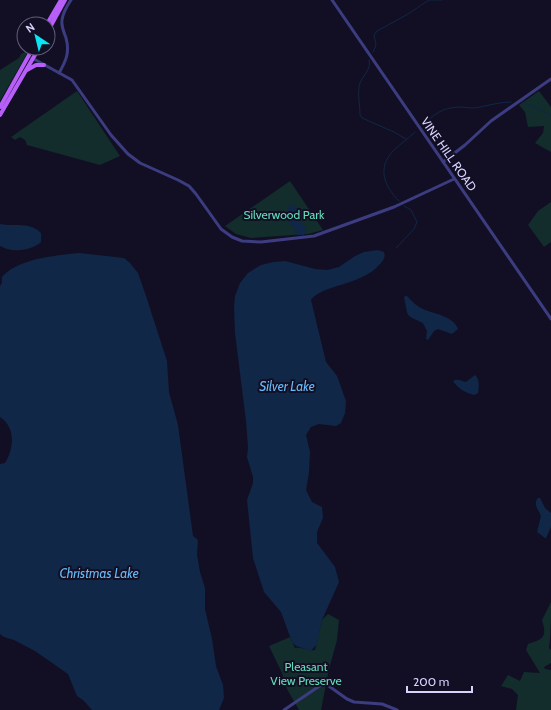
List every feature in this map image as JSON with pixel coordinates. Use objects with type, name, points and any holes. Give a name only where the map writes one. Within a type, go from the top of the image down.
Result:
[{"type":"main road","points":[[51,16],[60,0]]},
{"type":"main road","points":[[56,16],[65,0]]},
{"type":"main road","points":[[0,115],[24,73],[31,57]]},
{"type":"main road","points":[[0,107],[31,57]]},
{"type":"main road","points":[[24,73],[34,66],[44,65]]},
{"type":"street","points":[[59,73],[66,62],[68,51],[62,27],[62,20],[65,10],[71,0]]},
{"type":"street","name":"VINE HILL ROAD","points":[[332,0],[551,319]]},
{"type":"street","points":[[31,57],[72,80],[112,135],[128,154],[140,163],[189,186],[217,224],[230,236],[242,241],[253,242],[314,236],[394,207],[454,179]]},
{"type":"street","points":[[443,162],[497,117],[551,79]]},
{"type":"street","points":[[284,710],[321,685],[326,684],[347,699],[354,702],[382,704],[397,710]]},
{"type":"green space","points":[[20,56],[26,56],[0,101],[0,70]]},
{"type":"green space","points":[[77,91],[120,156],[100,165],[27,145],[25,140],[20,137],[15,140],[11,137]]},
{"type":"green space","points":[[539,91],[551,107],[551,152],[535,143],[543,133],[544,126],[528,127],[525,112],[519,105]]},
{"type":"green space","name":"Silverwood Park","points":[[290,181],[323,230],[308,234],[251,238],[236,234],[225,226]]},
{"type":"green space","points":[[551,202],[551,242],[544,247],[528,225],[538,211]]},
{"type":"green space","points":[[551,602],[551,632],[549,648],[551,650],[551,663],[544,667],[545,669],[551,670],[551,710],[516,710],[518,695],[512,689],[501,686],[508,675],[520,681],[524,672],[540,673],[526,650],[528,644],[538,641],[543,636],[544,630],[542,620]]},
{"type":"green space","name":"Pleasant View Preserve","points":[[328,614],[339,620],[337,640],[329,669],[321,710],[299,710],[287,689],[282,673],[269,646],[290,637],[295,648],[315,650],[322,620]]},
{"type":"water","points":[[289,206],[296,206],[298,219],[306,228],[304,235],[298,235],[287,219],[287,211]]},
{"type":"water","points":[[0,224],[32,227],[41,233],[41,242],[27,249],[21,250],[10,250],[0,246]]},
{"type":"water","name":"Silver Lake","points":[[378,250],[384,252],[384,258],[372,272],[353,281],[323,291],[311,300],[326,362],[337,376],[346,401],[345,413],[341,423],[336,426],[319,424],[311,427],[306,435],[310,452],[306,490],[312,502],[322,507],[323,518],[317,532],[317,543],[335,567],[339,582],[322,620],[317,644],[311,651],[296,646],[292,642],[281,612],[264,592],[253,558],[247,500],[253,483],[253,477],[247,457],[248,448],[246,421],[235,333],[235,296],[240,283],[248,273],[261,265],[285,261],[315,269],[327,270],[339,267],[355,256],[364,252]]},
{"type":"water","name":"Christmas Lake","points":[[79,253],[124,258],[130,263],[138,273],[167,361],[169,392],[178,425],[193,536],[198,540],[197,555],[205,588],[205,609],[216,666],[223,685],[224,698],[219,710],[92,710],[77,696],[68,674],[35,651],[0,634],[0,464],[5,463],[8,457],[12,445],[12,438],[9,426],[0,417],[0,286],[2,283],[2,277],[17,266],[38,259]]},
{"type":"water","points":[[407,296],[422,309],[449,319],[458,329],[452,334],[438,329],[434,331],[428,340],[426,339],[427,331],[423,323],[412,318],[407,312],[404,298]]},
{"type":"water","points":[[475,375],[478,379],[479,386],[478,393],[474,395],[462,390],[453,381],[458,380],[466,382]]},
{"type":"water","points":[[538,498],[540,498],[545,508],[551,513],[551,527],[546,538],[537,532],[541,516],[536,504]]},
{"type":"waterway","points":[[373,52],[376,45],[374,35],[377,31],[408,14],[429,0],[432,0]]},
{"type":"waterway","points":[[433,0],[442,0]]},
{"type":"waterway","points":[[369,60],[370,63],[368,69],[361,80],[359,87],[360,115],[362,118],[406,139]]},
{"type":"waterway","points":[[423,125],[443,110],[458,107],[477,108],[511,102]]},
{"type":"waterway","points":[[522,102],[551,115]]},
{"type":"waterway","points":[[399,201],[386,183],[384,177],[385,164],[393,151],[415,132]]},
{"type":"waterway","points":[[396,248],[414,229],[417,222],[411,210],[404,206]]}]
